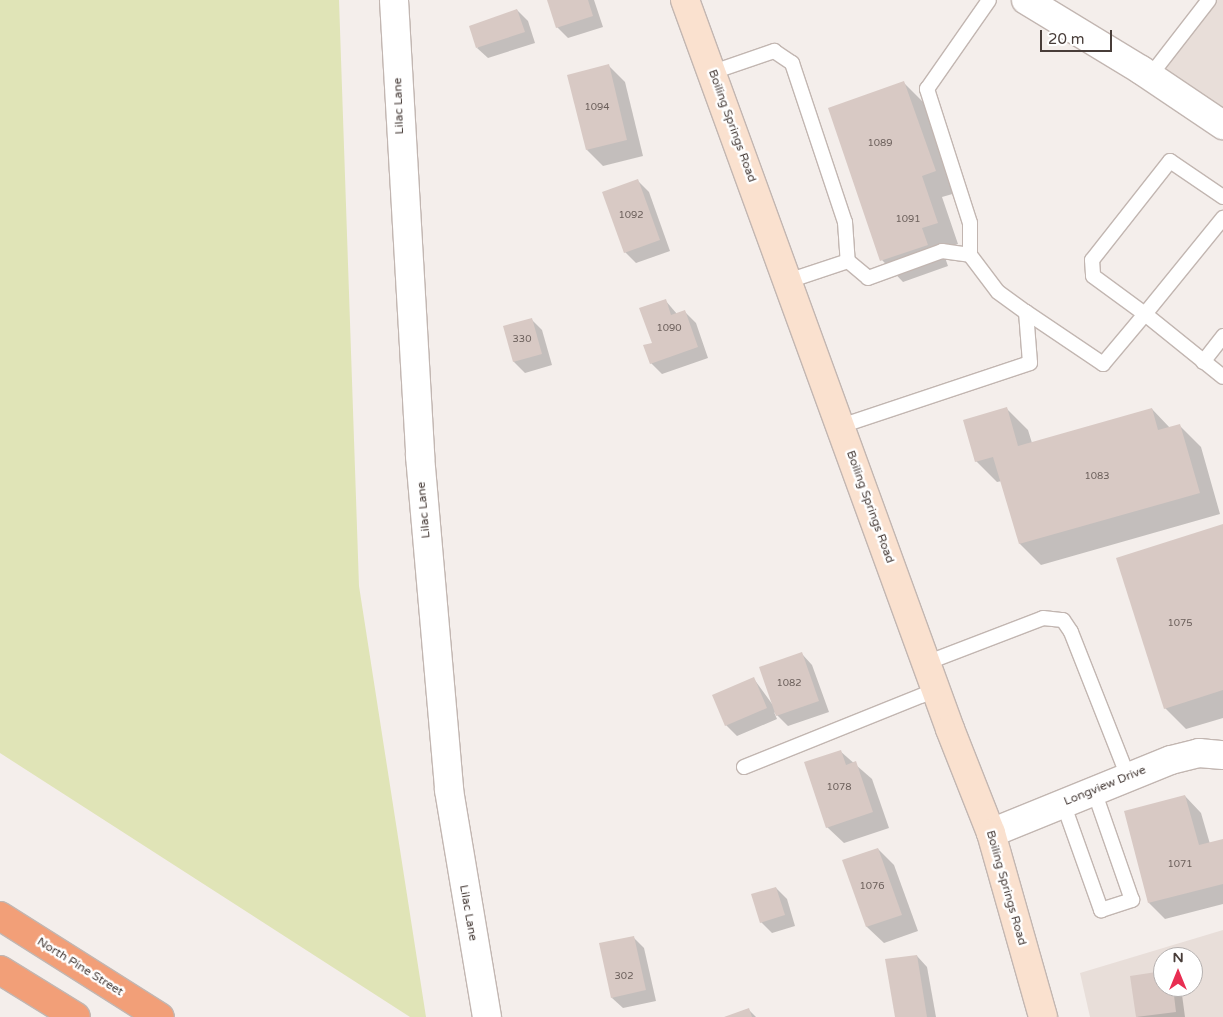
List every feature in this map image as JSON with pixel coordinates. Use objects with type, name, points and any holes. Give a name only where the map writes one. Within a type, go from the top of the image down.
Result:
[{"type":"highway","name":"North Pine Street","points":[[0,916],[160,1017]]},
{"type":"highway","points":[[0,970],[76,1017]]},
{"type":"main road","name":"Boiling Springs Road","points":[[685,0],[926,663],[991,833],[1037,1015]]},
{"type":"street","name":"Lilac Lane","points":[[394,0],[420,456],[447,770],[468,913],[487,1017]]},
{"type":"street","points":[[1026,0],[1150,76],[1223,126]]},
{"type":"street","name":"Longview Drive","points":[[991,833],[1171,760],[1199,753],[1223,755]]},
{"type":"lane","points":[[989,0],[927,89],[970,224],[970,255],[998,292],[1104,364],[1223,218]]},
{"type":"lane","points":[[1150,76],[1209,0]]},
{"type":"lane","points":[[712,72],[774,51],[792,63],[845,222],[848,261],[868,278],[942,251],[970,255]]},
{"type":"lane","points":[[1223,196],[1170,161],[1092,260],[1092,276],[1145,314],[1202,362],[1223,377]]},
{"type":"lane","points":[[788,281],[848,261]]},
{"type":"lane","points":[[841,426],[1030,363],[1026,312]]},
{"type":"lane","points":[[1202,362],[1223,336]]},
{"type":"lane","points":[[926,663],[1043,618],[1063,620],[1071,632],[1128,777]]},
{"type":"lane","points":[[744,767],[936,690]]},
{"type":"lane","points":[[1063,803],[1101,910],[1132,900],[1094,791]]},
{"type":"shaded area","points":[[1198,0],[1223,0],[1223,112],[1159,64]]},
{"type":"shaded area","points":[[1223,930],[1223,1017],[1090,1017],[1080,973],[1153,951],[1153,997],[1203,997],[1203,947],[1166,947]]},
{"type":"green space","points":[[0,0],[339,0],[359,586],[426,1017],[410,1017],[0,753]]},
{"type":"building","points":[[547,0],[588,0],[593,16],[556,28]]},
{"type":"building","points":[[517,9],[525,32],[476,48],[469,26]]},
{"type":"building","points":[[609,64],[627,140],[586,150],[567,75]]},
{"type":"building","points":[[904,81],[936,171],[922,176],[938,223],[922,228],[928,245],[880,261],[828,108]]},
{"type":"building","points":[[638,179],[660,240],[624,253],[602,192]]},
{"type":"building","points":[[666,299],[671,315],[685,310],[698,347],[650,364],[643,345],[652,343],[639,308]]},
{"type":"building","points":[[532,318],[542,354],[513,362],[503,326]]},
{"type":"building","points":[[1007,407],[1018,446],[1152,408],[1158,430],[1180,424],[1200,493],[1019,544],[993,457],[975,462],[963,420]]},
{"type":"building","points":[[1223,524],[1223,690],[1164,709],[1116,558]]},
{"type":"building","points":[[802,652],[819,701],[776,716],[759,667]]},
{"type":"building","points":[[754,677],[767,708],[725,726],[712,695]]},
{"type":"building","points":[[841,750],[846,765],[856,761],[873,812],[826,828],[804,762]]},
{"type":"building","points":[[1185,795],[1199,845],[1223,839],[1223,884],[1148,903],[1124,811]]},
{"type":"building","points":[[878,848],[902,915],[866,927],[842,860]]},
{"type":"building","points":[[776,887],[785,915],[760,923],[751,894]]},
{"type":"building","points":[[634,936],[646,990],[611,998],[599,943]]},
{"type":"building","points":[[917,955],[927,1017],[895,1017],[885,959]]},
{"type":"building","points":[[1153,973],[1153,997],[1174,997],[1176,1012],[1136,1017],[1130,976]]},
{"type":"building","points":[[749,1008],[752,1017],[724,1017]]}]
